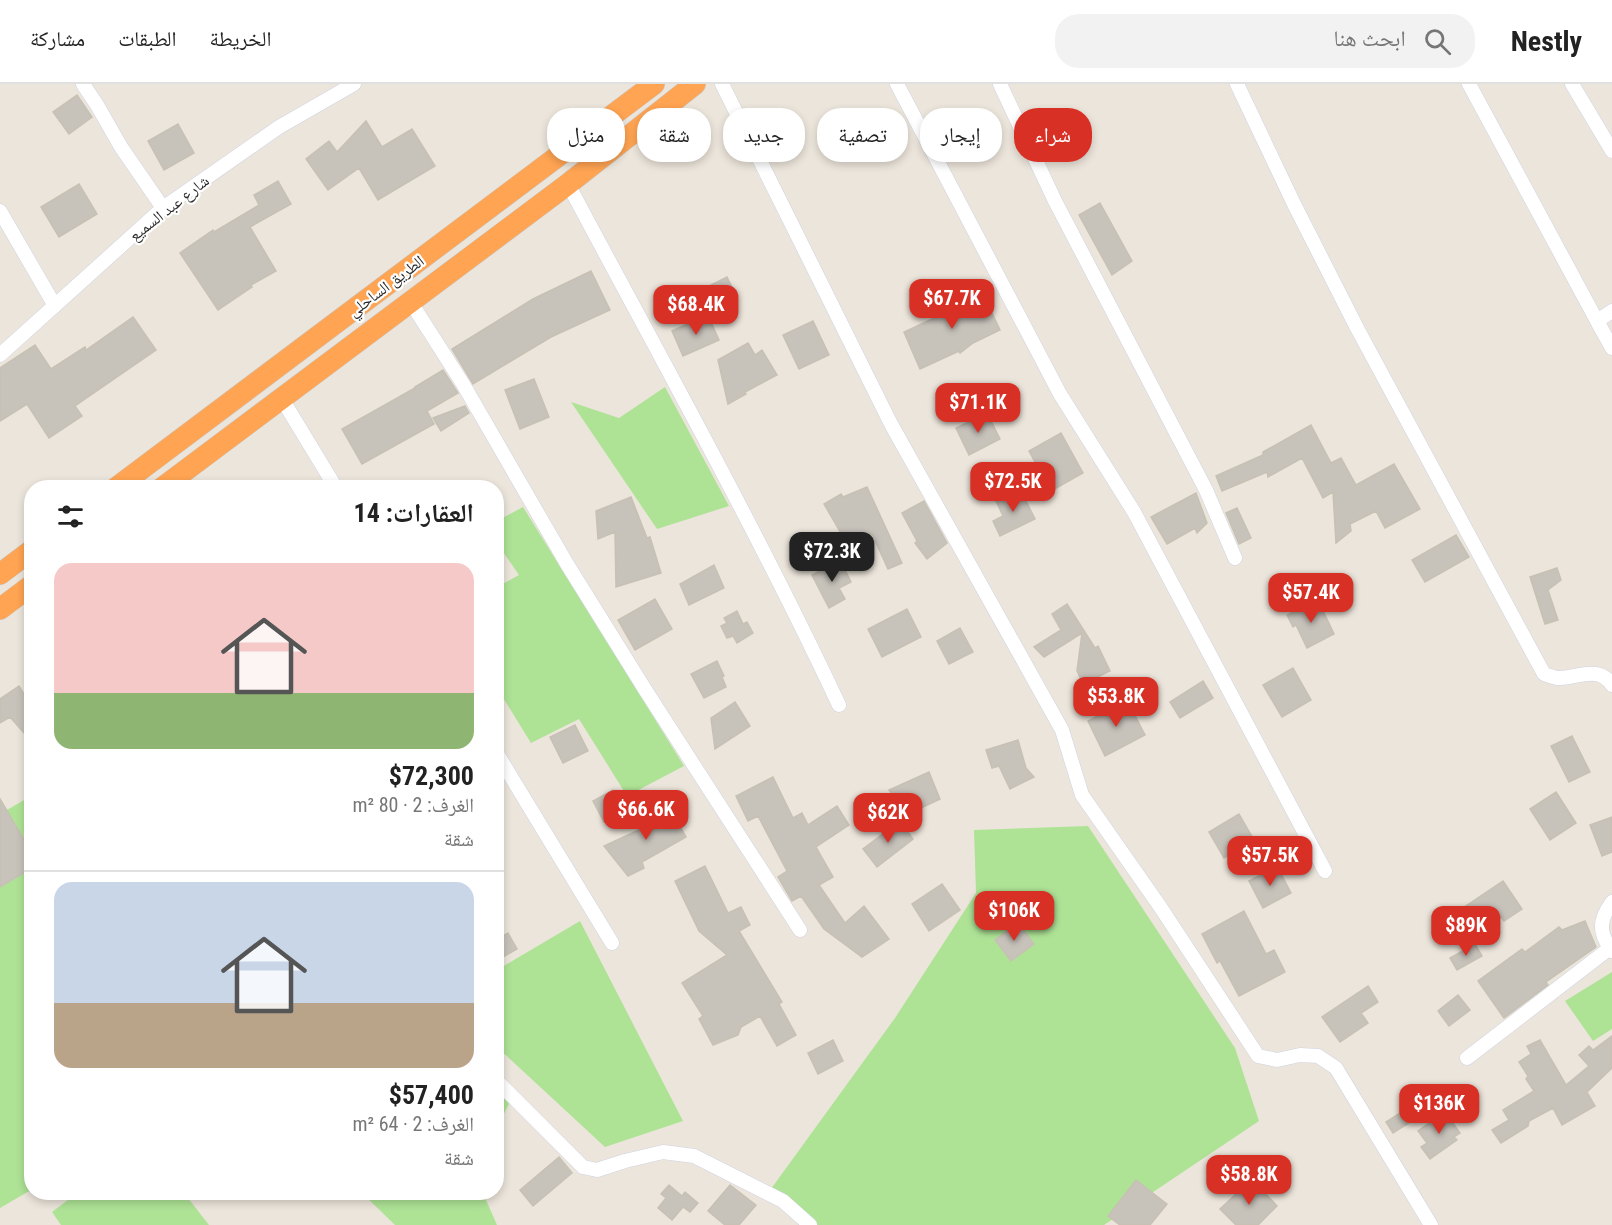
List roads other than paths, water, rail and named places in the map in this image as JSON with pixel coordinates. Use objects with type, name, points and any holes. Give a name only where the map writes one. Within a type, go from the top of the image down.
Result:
[{"type":"highway","name":"الطريق الساحلي","points":[[127,480],[654,84]]},
{"type":"highway","name":"الطريق الساحلي","points":[[173,480],[568,184],[695,84]]},
{"type":"highway","points":[[0,574],[24,556]]},
{"type":"highway","points":[[0,609],[24,591]]},
{"type":"street","points":[[83,84],[121,147],[164,208]]},
{"type":"street","name":"شارع عبد السميع","points":[[0,355],[164,208],[279,127],[354,84]]},
{"type":"street","points":[[722,84],[891,424],[1062,730],[1082,795],[1161,908],[1258,1056],[1277,1059],[1300,1055],[1318,1056],[1336,1068],[1431,1225]]},
{"type":"street","points":[[897,84],[1060,394],[1134,512],[1325,871]]},
{"type":"street","points":[[1000,84],[1055,201],[1206,490],[1235,558]]},
{"type":"street","points":[[1237,84],[1294,204],[1357,328],[1544,674],[1558,678],[1577,674],[1597,674],[1610,681],[1612,685]]},
{"type":"street","points":[[1469,84],[1612,348]]},
{"type":"street","points":[[1572,84],[1612,150]]},
{"type":"street","points":[[568,184],[745,515],[800,622],[839,705]]},
{"type":"street","points":[[0,211],[55,306]]},
{"type":"street","points":[[410,301],[463,384],[567,564],[800,930]]},
{"type":"street","points":[[1597,321],[1612,310]]},
{"type":"street","points":[[282,399],[331,480]]},
{"type":"street","points":[[504,765],[612,943]]},
{"type":"street","points":[[1467,1059],[1611,949],[1602,930],[1602,917],[1612,902]]},
{"type":"street","points":[[504,1088],[583,1167],[597,1170],[663,1152],[694,1156],[783,1201],[810,1225]]}]
